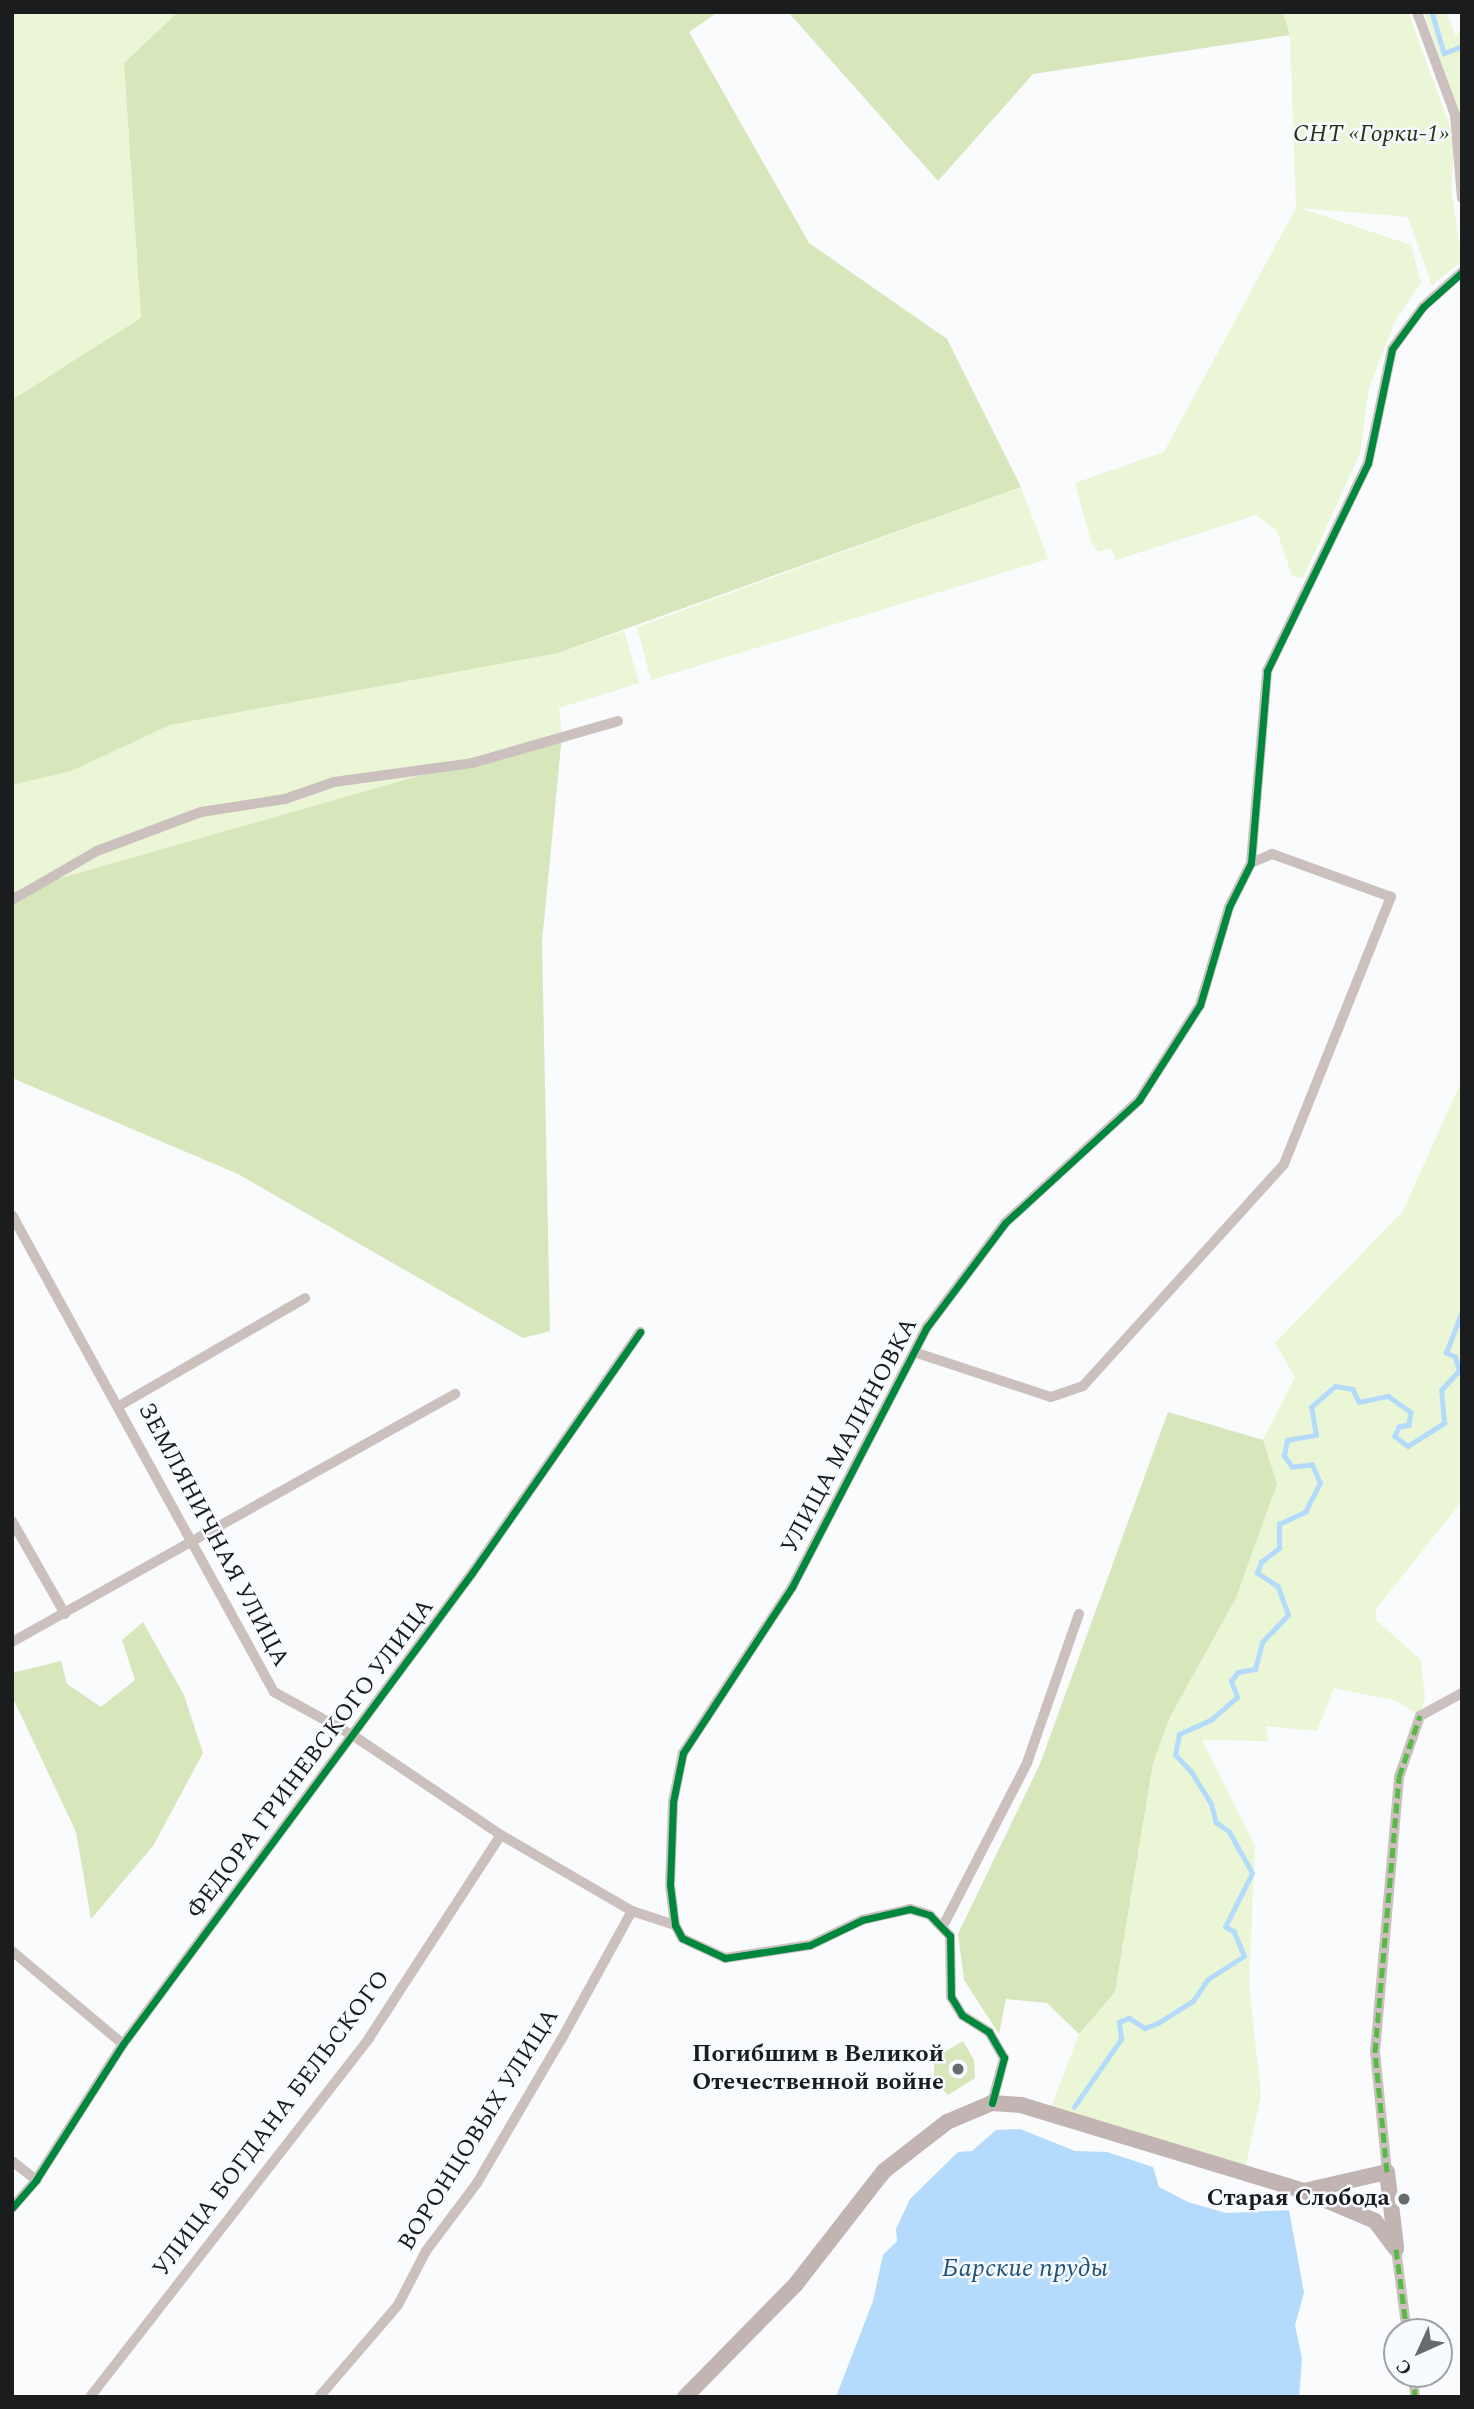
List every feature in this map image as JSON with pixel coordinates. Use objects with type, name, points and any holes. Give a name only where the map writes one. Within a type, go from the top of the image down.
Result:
[{"type":"street","points":[[1417,12],[1455,115],[1461,147],[1462,198]]},
{"type":"street","points":[[914,1352],[1051,1397],[1083,1386],[1284,1164],[1391,897],[1272,854],[1251,863],[1267,671],[1368,463],[1392,349],[1423,307],[1462,272]]},
{"type":"street","points":[[12,900],[97,851],[201,812],[285,799],[334,782],[472,763],[618,721]]},
{"type":"street","name":"УЛИЦА МАЛИНОВКА","points":[[675,1925],[670,1885],[673,1802],[683,1753],[792,1587],[927,1327],[1005,1223],[1139,1100],[1200,1005],[1229,907],[1251,863]]},
{"type":"street","name":"ЗЕМЛЯНИЧНАЯ УЛИЦА","points":[[12,1216],[119,1406],[274,1692],[354,1736],[501,1835],[632,1911]]},
{"type":"street","points":[[119,1406],[305,1298]]},
{"type":"street","name":"ФЕДОРА ГРИНЕВСКОГО УЛИЦА","points":[[12,2208],[36,2180],[123,2043],[354,1736],[640,1332]]},
{"type":"street","points":[[12,1642],[455,1394]]},
{"type":"street","points":[[12,1521],[65,1614]]},
{"type":"street","points":[[943,1926],[1027,1763],[1079,1614]]},
{"type":"street","points":[[1405,2318],[1375,2052],[1399,1777],[1420,1716],[1462,1693]]},
{"type":"street","name":"УЛИЦА БОГДАНА БЕЛЬСКОГО","points":[[90,2397],[369,2038],[501,1835]]},
{"type":"street","points":[[632,1911],[675,1925],[693,1945],[725,1958],[810,1945],[862,1920],[910,1909],[930,1915],[950,1936],[951,1997],[962,2015],[989,2032],[1004,2058],[992,2103]]},
{"type":"street","name":"ВОРОНЦОВЫХ УЛИЦА","points":[[319,2397],[398,2305],[426,2251],[477,2183],[632,1911]]},
{"type":"street","points":[[12,1951],[123,2043]]},
{"type":"street","points":[[685,2397],[796,2284],[884,2171],[947,2122],[992,2103],[1021,2105],[1304,2191],[1375,2221],[1396,2249]]},
{"type":"street","points":[[12,2161],[36,2180]]},
{"type":"street","points":[[1304,2191],[1387,2172]]},
{"type":"street","points":[[1375,2221],[1392,2209]]},
{"type":"green space","points":[[12,12],[178,12],[124,63],[141,319],[12,400]]},
{"type":"green space","points":[[178,12],[718,12],[689,32],[809,243],[947,339],[1021,487],[558,653],[170,725],[71,771],[12,785],[12,400],[141,318],[124,63]]},
{"type":"green space","points":[[788,12],[1283,12],[1290,35],[1033,74],[938,181]]},
{"type":"green space","name":"СНТ «Горки-1»","points":[[1283,12],[1408,12],[1455,140],[1451,189],[1462,261],[1432,285],[1408,217],[1300,208],[1411,245],[1421,283],[1396,319],[1369,388],[1360,453],[1303,578],[1292,576],[1277,531],[1256,515],[1116,560],[1111,548],[1098,552],[1091,542],[1075,483],[1164,452],[1296,208],[1290,35]]},
{"type":"green space","points":[[1424,12],[1446,12],[1456,36],[1462,28],[1462,124]]},
{"type":"green space","points":[[1021,487],[1048,559],[651,680],[637,627]]},
{"type":"green space","points":[[624,631],[639,683],[559,708],[562,735],[12,892],[12,785],[71,771],[170,725],[558,653]]},
{"type":"green space","points":[[562,735],[542,942],[550,1331],[523,1338],[238,1174],[12,1078],[12,892]]},
{"type":"green space","points":[[1462,1080],[1462,1501],[1376,1609],[1376,1620],[1421,1660],[1425,1698],[1420,1716],[1397,1701],[1334,1688],[1317,1731],[1266,1726],[1268,1741],[1202,1740],[1255,1846],[1249,1985],[1261,2095],[1245,2169],[1051,2108],[1079,2034],[1115,1992],[1153,1763],[1170,1717],[1236,1598],[1277,1484],[1263,1440],[1295,1377],[1275,1343],[1403,1211]]},
{"type":"green space","points":[[1168,1412],[1263,1440],[1277,1484],[1236,1598],[1170,1717],[1153,1763],[1115,1992],[1079,2034],[1047,2003],[1006,1999],[999,2034],[964,1980],[958,1934],[1040,1764]]},
{"type":"green space","points":[[143,1622],[184,1695],[203,1753],[153,1846],[91,1919],[76,1832],[12,1696],[12,1673],[61,1661],[67,1684],[101,1707],[135,1680],[122,1640]]},
{"type":"green space","points":[[963,2041],[974,2060],[975,2078],[948,2095],[934,2081],[934,2058]]},
{"type":"water","name":"Барские пруды","points":[[1020,2129],[1075,2151],[1107,2152],[1153,2167],[1159,2187],[1188,2202],[1226,2213],[1289,2210],[1304,2293],[1295,2325],[1302,2359],[1299,2397],[836,2397],[873,2301],[883,2255],[897,2241],[896,2229],[910,2199],[958,2152],[972,2151],[996,2130]]},
{"type":"waterway","points":[[1432,12],[1444,53],[1462,46]]},
{"type":"waterway","points":[[1074,2107],[1121,2039],[1119,2022],[1129,2018],[1145,2028],[1158,2023],[1193,2001],[1207,1980],[1244,1956],[1234,1932],[1225,1927],[1252,1873],[1229,1832],[1216,1823],[1211,1804],[1191,1772],[1175,1755],[1179,1734],[1212,1719],[1237,1697],[1231,1681],[1238,1672],[1255,1669],[1262,1642],[1288,1615],[1278,1587],[1257,1573],[1261,1562],[1279,1548],[1279,1524],[1305,1512],[1320,1483],[1312,1465],[1292,1467],[1284,1456],[1287,1440],[1316,1435],[1311,1407],[1335,1386],[1353,1389],[1359,1402],[1388,1396],[1411,1412],[1409,1425],[1399,1427],[1395,1436],[1408,1446],[1444,1423],[1441,1390],[1459,1371],[1455,1357],[1446,1353],[1462,1311]]},
{"type":"marked path","points":[[1387,2172],[1375,2052],[1399,1777],[1420,1716]]},
{"type":"marked path","points":[[1396,2249],[1405,2318]]},
{"type":"marked path","points":[[1414,2388],[1415,2397]]},
{"type":"cycle path","points":[[992,2103],[1004,2058],[989,2032],[962,2015],[951,1997],[950,1936],[930,1915],[910,1909],[862,1920],[810,1945],[725,1958],[682,1938],[675,1925],[670,1885],[673,1802],[683,1753],[792,1587],[927,1327],[1005,1223],[1139,1100],[1200,1005],[1229,907],[1251,863],[1267,671],[1368,463],[1392,349],[1423,307],[1462,272]]},
{"type":"cycle path","points":[[12,2208],[36,2180],[123,2044],[472,1573],[640,1332]]},
{"type":"place","name":"Погибшим в Великой Отечественной войне","points":[[958,2069]]},
{"type":"place","name":"Старая Слобода","points":[[1404,2199]]}]
